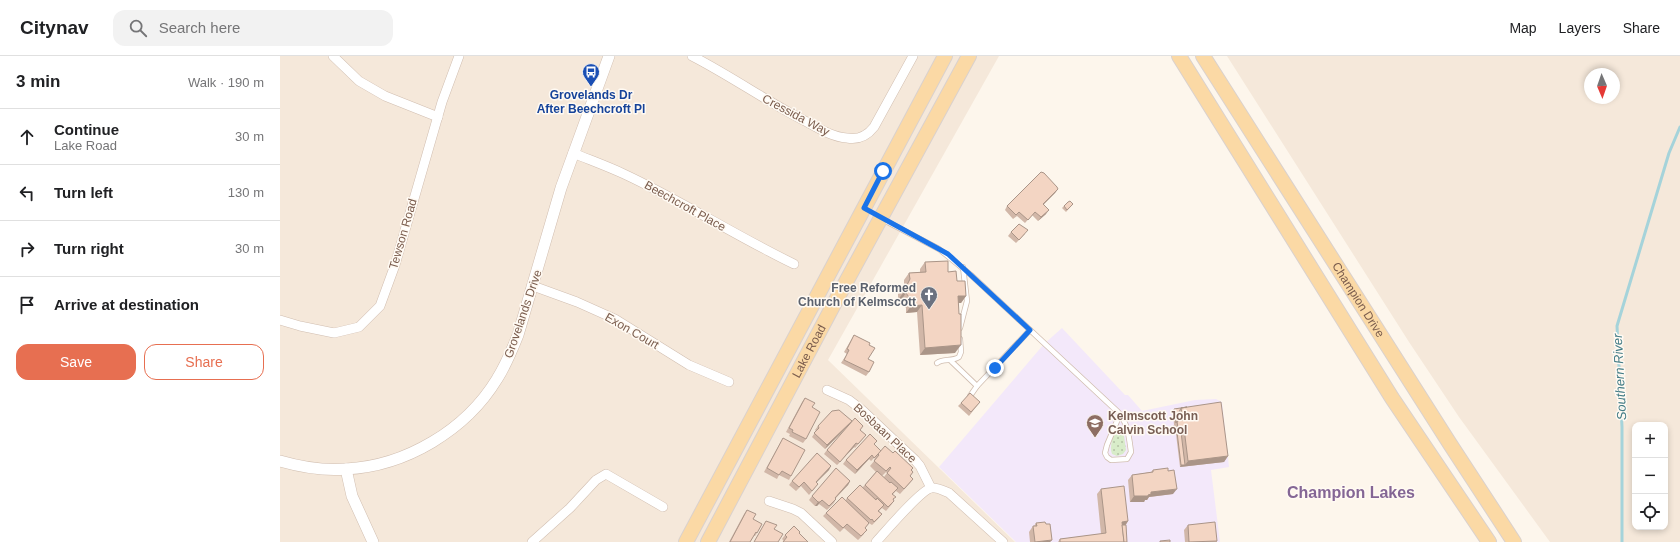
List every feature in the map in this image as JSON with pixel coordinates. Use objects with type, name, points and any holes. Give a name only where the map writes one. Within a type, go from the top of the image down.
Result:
[{"type":"main road","name":"Lake Road","points":[[686,542],[945,56]]},
{"type":"main road","name":"Lake Road","points":[[708,542],[968,56]]},
{"type":"main road","name":"Champion Drive","points":[[1178,56],[1392,398],[1489,542]]},
{"type":"main road","name":"Champion Drive","points":[[1203,56],[1514,542]]},
{"type":"main road","points":[[864,208],[881,218]]},
{"type":"street","points":[[333,56],[359,81],[385,96],[438,117]]},
{"type":"street","name":"Tewson Road","points":[[280,320],[300,326],[334,332],[358,327],[380,306],[395,265],[438,117],[459,56]]},
{"type":"street","name":"Grovelands Drive","points":[[280,461],[310,468],[346,469],[380,464],[416,450],[448,432],[473,410],[497,379],[518,335],[561,188],[609,56]]},
{"type":"street","name":"Cressida Way","points":[[692,56],[782,109],[822,130],[849,139],[866,135],[874,128],[913,56]]},
{"type":"street","name":"Beechcroft Place","points":[[573,153],[629,176],[794,264]]},
{"type":"street","name":"Exon Court","points":[[533,286],[578,302],[615,319],[689,365],[729,382]]},
{"type":"street","name":"Bosbaan Place","points":[[827,390],[849,400],[862,410],[920,466],[931,488]]},
{"type":"street","points":[[346,469],[352,496],[373,542]]},
{"type":"street","points":[[532,542],[570,508],[596,480],[606,474],[663,507]]},
{"type":"street","points":[[876,542],[922,494],[931,488],[949,492],[1002,542]]},
{"type":"street","points":[[769,501],[801,513],[832,542]]},
{"type":"lane","points":[[881,218],[939,249],[963,267],[1120,414],[1128,430],[1130,454],[1129,457],[1123,460],[1111,460],[1107,457],[1105,450],[1120,414]]},
{"type":"lane","points":[[937,363],[957,359],[960,355],[960,330],[967,301],[963,267]]},
{"type":"lane","points":[[970,396],[1030,330]]},
{"type":"lane","points":[[951,361],[978,386]]},
{"type":"shaded area","points":[[280,56],[999,56],[828,360],[1015,542],[280,542]]},
{"type":"shaded area","points":[[1227,56],[1680,56],[1680,542],[1550,542],[1459,417],[1409,342]]},
{"type":"shaded area","name":"Kelmscott John Calvin School","points":[[1062,328],[1142,411],[1195,400],[1216,399],[1222,402],[1229,467],[1211,470],[1220,542],[1016,542],[939,467],[1044,344]]},
{"type":"green space","points":[[1118,428],[1123,429],[1126,450],[1123,454],[1117,456],[1112,454],[1111,444]]},
{"type":"building","points":[[1041,172],[1044,173],[1058,189],[1043,204],[1049,210],[1041,217],[1035,212],[1028,220],[1019,212],[1016,215],[1007,206]]},
{"type":"building","points":[[1070,201],[1073,204],[1067,210],[1064,206]]},
{"type":"building","points":[[1019,224],[1028,230],[1019,240],[1011,232]]},
{"type":"building","name":"Free Reformed Church of Kelmscott","points":[[948,261],[948,272],[956,271],[957,281],[965,281],[966,296],[958,296],[959,314],[961,314],[961,345],[925,348],[922,305],[911,306],[911,300],[906,293],[903,293],[903,287],[906,287],[910,279],[909,273],[926,272],[925,262]]},
{"type":"building","points":[[854,335],[870,343],[869,345],[875,348],[868,359],[874,362],[869,372],[844,360],[849,350],[847,349]]},
{"type":"building","points":[[970,393],[980,402],[971,412],[961,403]]},
{"type":"building","points":[[805,398],[815,403],[812,407],[820,412],[806,439],[792,432],[793,430],[789,428]]},
{"type":"building","points":[[1221,402],[1228,456],[1188,461],[1184,428],[1178,429],[1177,421],[1183,420],[1181,408]]},
{"type":"building","points":[[1187,407],[1181,408],[1179,412],[1180,420],[1176,423],[1174,409]]},
{"type":"building","points":[[839,410],[852,421],[827,445],[814,433],[819,428],[818,426],[832,411]]},
{"type":"building","points":[[855,418],[863,426],[860,430],[866,435],[858,444],[856,443],[840,462],[827,450]]},
{"type":"building","points":[[1177,432],[1181,432],[1185,465],[1181,465]]},
{"type":"building","points":[[870,434],[877,441],[874,444],[881,451],[874,458],[872,455],[857,470],[846,460]]},
{"type":"building","points":[[783,438],[805,450],[791,476],[782,471],[779,475],[767,468]]},
{"type":"building","points":[[885,446],[893,453],[895,451],[913,468],[911,470],[913,472],[910,476],[913,479],[904,489],[887,473],[891,468],[890,467],[886,471],[874,461]]},
{"type":"building","points":[[817,453],[831,466],[816,482],[818,484],[812,491],[804,482],[799,487],[792,481]]},
{"type":"building","points":[[836,468],[850,481],[829,506],[822,500],[818,502],[812,496]]},
{"type":"building","points":[[1168,468],[1168,471],[1174,470],[1177,489],[1151,492],[1148,496],[1134,496],[1132,475]]},
{"type":"building","points":[[877,471],[898,488],[892,494],[896,497],[893,499],[894,501],[888,507],[865,485]]},
{"type":"building","points":[[860,485],[876,500],[877,498],[884,505],[878,511],[882,514],[874,522],[847,498]]},
{"type":"building","points":[[1124,486],[1128,521],[1122,522],[1124,542],[1060,542],[1060,539],[1106,533],[1101,489]]},
{"type":"building","points":[[842,497],[869,523],[865,528],[867,530],[861,536],[847,524],[843,528],[826,513]]},
{"type":"building","points":[[747,510],[756,514],[753,519],[762,524],[750,542],[730,542]]},
{"type":"building","points":[[766,521],[777,525],[774,529],[783,534],[778,542],[754,542]]},
{"type":"building","points":[[1045,522],[1046,524],[1050,524],[1052,540],[1035,542],[1033,526],[1037,526],[1036,523]]},
{"type":"building","points":[[1215,522],[1217,541],[1189,542],[1188,525]]},
{"type":"building","points":[[1122,525],[1126,525],[1127,542],[1124,542]]},
{"type":"building","points":[[794,526],[808,542],[783,542],[787,537],[785,535]]},
{"type":"building","points":[[1170,540],[1170,542],[1160,542],[1160,541]]},
{"type":"waterway","name":"Southern River","points":[[1622,542],[1622,427],[1617,326],[1669,153],[1680,127]]},
{"type":"place","name":"Grovelands Dr After Beechcroft Pl","points":[[591,87]]},
{"type":"place","name":"Free Reformed Church of Kelmscott","points":[[929,310]]},
{"type":"place","name":"Kelmscott John Calvin School","points":[[1095,438]]},
{"type":"district","name":"Champion Lakes","points":[[1351,492]]},
{"type":"route","points":[[883,171],[864,208],[948,254],[1030,330],[995,368]]}]
